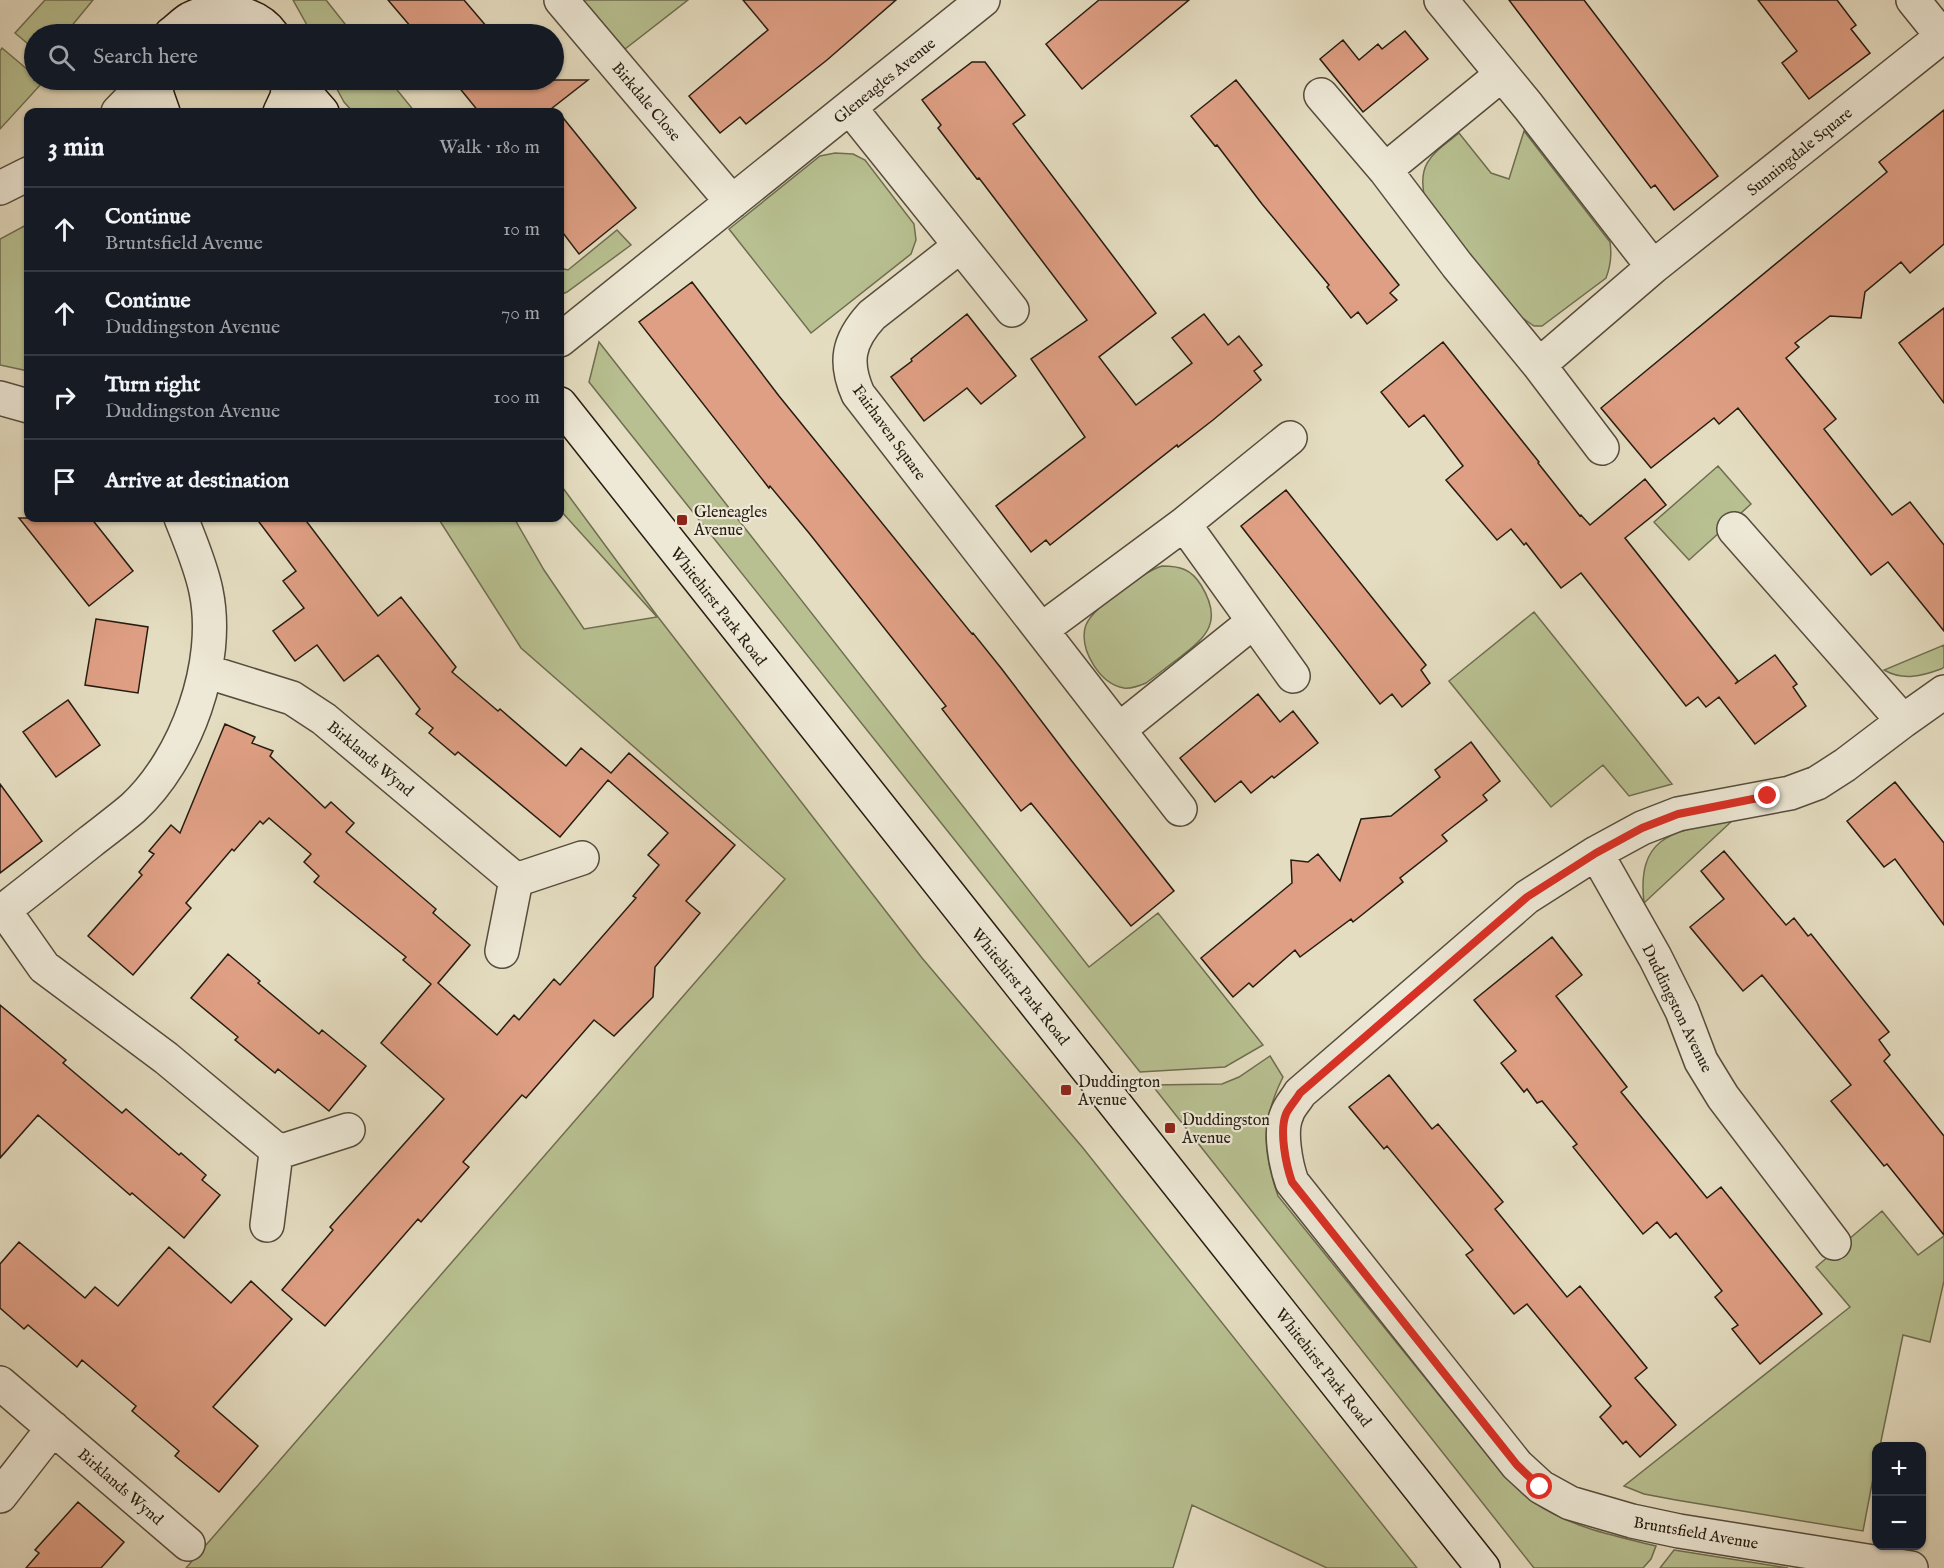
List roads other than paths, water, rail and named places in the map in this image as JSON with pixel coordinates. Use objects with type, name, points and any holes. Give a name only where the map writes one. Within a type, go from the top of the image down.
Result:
[{"type":"street","name":"Birkdale Close","points":[[561,0],[732,202]]},
{"type":"street","name":"Gleneagles Avenue","points":[[564,337],[984,0]]},
{"type":"street","points":[[1441,0],[1528,106],[1653,267]]},
{"type":"street","points":[[1912,0],[1943,36]]},
{"type":"street","points":[[186,18],[212,12],[235,12],[257,21],[268,22]]},
{"type":"street","name":"Sunningdale Square","points":[[1539,365],[1653,267],[1943,36]]},
{"type":"street","points":[[1385,170],[1501,75]]},
{"type":"street","points":[[122,108],[139,90]]},
{"type":"street","points":[[157,90],[162,108]]},
{"type":"street","points":[[282,108],[288,90]]},
{"type":"street","points":[[303,90],[318,108]]},
{"type":"street","points":[[1321,95],[1385,170],[1456,265],[1539,365],[1602,448]]},
{"type":"street","points":[[850,108],[1012,310]]},
{"type":"street","points":[[0,188],[24,176]]},
{"type":"street","name":"Fairhaven Square","points":[[960,246],[872,315],[861,328],[853,344],[849,360],[851,378],[858,394],[1180,809]]},
{"type":"street","points":[[0,398],[24,405]]},
{"type":"street","name":"Whitehirst Park Road","points":[[564,409],[1483,1568]]},
{"type":"street","points":[[1041,630],[1184,524],[1290,438]]},
{"type":"street","points":[[183,522],[206,592],[209,634],[205,671],[189,723],[161,775],[134,808],[2,912],[44,967],[166,1058],[279,1152]]},
{"type":"street","points":[[1184,524],[1293,676]]},
{"type":"street","points":[[1734,529],[1903,721]]},
{"type":"street","points":[[1120,729],[1253,622]]},
{"type":"street","name":"Birklands Wynd","points":[[205,671],[292,698],[324,718],[516,880]]},
{"type":"street","points":[[1596,853],[1642,828],[1678,814],[1790,793],[1817,783],[1944,692]]},
{"type":"street","name":"Duddingston Avenue","points":[[1596,853],[1678,1002],[1701,1061],[1723,1097],[1834,1243]]},
{"type":"street","name":"Bruntsfield Avenue","points":[[1596,853],[1527,897],[1300,1093],[1286,1115],[1284,1145],[1286,1163],[1292,1182],[1517,1465],[1540,1487],[1570,1503],[1632,1521],[1896,1567]]},
{"type":"street","points":[[502,951],[516,880],[582,858]]},
{"type":"street","points":[[267,1225],[276,1153],[348,1130]]},
{"type":"street","name":"Birklands Wynd","points":[[0,1383],[188,1544]]},
{"type":"street","points":[[0,1496],[53,1428]]},
{"type":"place","name":"Gleneagles Avenue","points":[[682,520]]},
{"type":"place","name":"Duddington Avenue","points":[[1066,1090]]},
{"type":"place","name":"Duddingston Avenue","points":[[1170,1128]]}]
